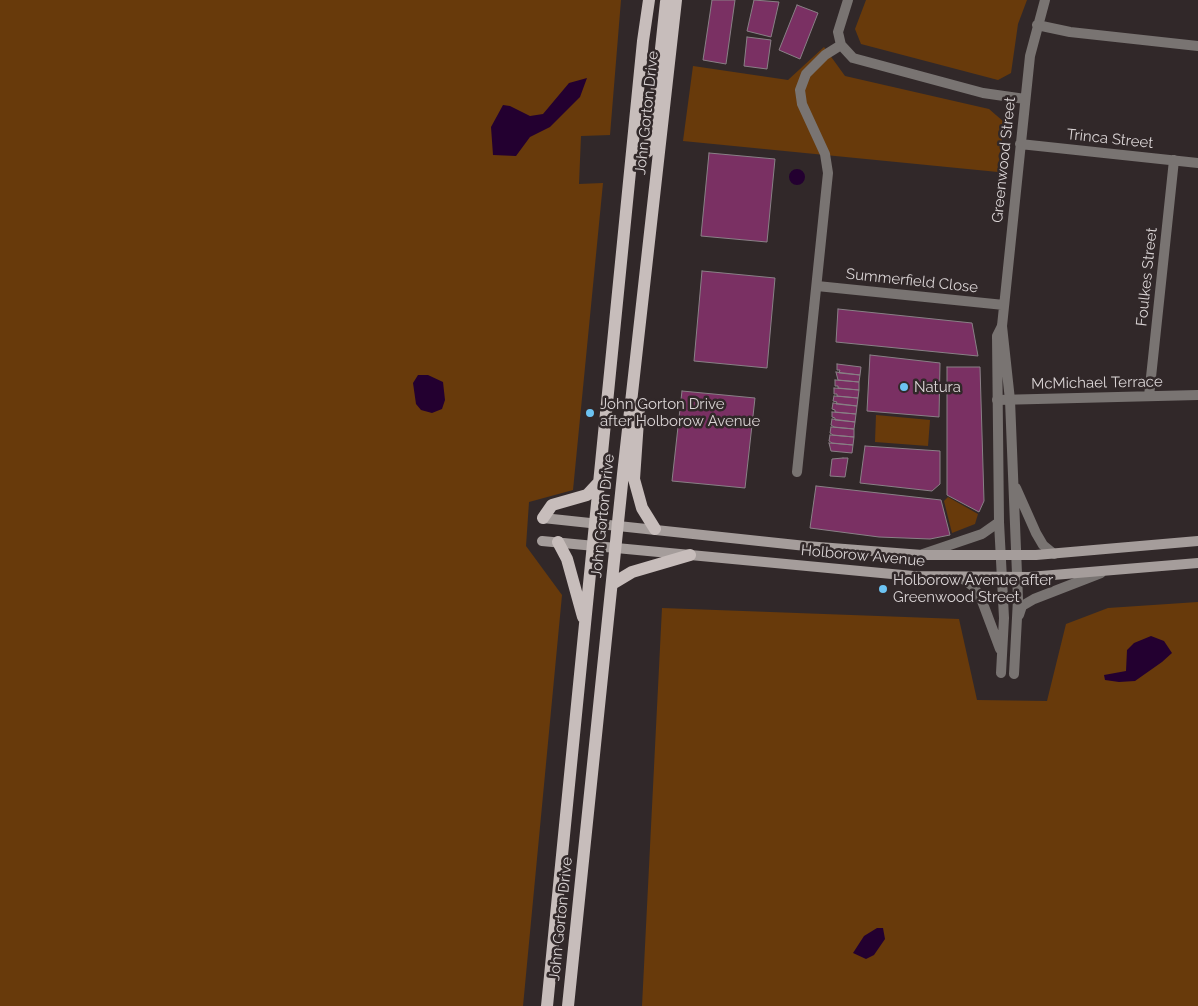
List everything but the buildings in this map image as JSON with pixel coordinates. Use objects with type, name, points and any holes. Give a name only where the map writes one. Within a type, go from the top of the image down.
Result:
[{"type":"main road","name":"John Gorton Drive","points":[[547,1006],[643,41],[650,0]]},
{"type":"main road","points":[[632,164],[648,151],[652,133],[666,2],[669,0]]},
{"type":"main road","name":"John Gorton Drive","points":[[568,1006],[618,526],[676,0]]},
{"type":"main road","points":[[635,374],[639,406],[634,479],[642,508],[655,529]]},
{"type":"main road","points":[[543,518],[552,506],[587,495],[600,481]]},
{"type":"main road","name":"Holborow Avenue","points":[[543,518],[806,546],[922,555],[1016,556],[1198,541]]},
{"type":"main road","name":"Holborow Avenue","points":[[542,541],[871,573],[960,577],[1017,577],[1102,572],[1198,563]]},
{"type":"main road","points":[[558,542],[567,559],[585,624]]},
{"type":"main road","points":[[612,584],[632,572],[690,555]]},
{"type":"street","points":[[848,0],[838,32],[841,45],[853,58],[863,63],[983,92],[1025,99]]},
{"type":"street","name":"Greenwood Street","points":[[1014,674],[1018,619],[1017,577],[1010,400],[1002,326],[1025,99],[1037,25],[1045,0]]},
{"type":"street","points":[[1037,25],[1070,32],[1198,46]]},
{"type":"street","points":[[797,472],[828,173],[825,154],[802,104],[800,90],[806,74],[825,55],[841,45]]},
{"type":"street","name":"Trinca Street","points":[[1020,144],[1198,163]]},
{"type":"street","name":"Foulkes Street","points":[[1149,396],[1174,160]]},
{"type":"street","name":"Summerfield Close","points":[[817,286],[1004,306]]},
{"type":"street","name":"Greenwood Street","points":[[1001,673],[1004,618],[999,522],[997,336],[1002,326]]},
{"type":"street","name":"McMichael Terrace","points":[[997,400],[1198,395]]},
{"type":"street","points":[[1013,483],[1043,546],[1054,554]]},
{"type":"street","points":[[922,555],[982,534],[999,522]]},
{"type":"street","points":[[1018,619],[1022,606],[1034,599],[1102,572]]},
{"type":"street","points":[[960,577],[974,587],[982,601],[1002,655]]},
{"type":"shaded area","points":[[0,0],[621,0],[610,135],[581,136],[579,184],[603,183],[573,490],[529,502],[526,546],[562,595],[523,1006],[0,1006]]},
{"type":"shaded area","points":[[866,0],[1027,0],[1018,24],[1011,73],[998,80],[861,44],[855,29]]},
{"type":"shaded area","points":[[824,47],[845,76],[989,109],[1004,122],[998,172],[683,141],[693,66],[788,80]]},
{"type":"shaded area","points":[[587,78],[580,97],[550,127],[530,137],[516,156],[493,155],[491,127],[503,105],[510,106],[530,116],[543,114],[569,83]]},
{"type":"shaded area","points":[[797,169],[803,171],[805,177],[803,183],[797,185],[791,183],[789,177],[791,171]]},
{"type":"shaded area","points":[[418,375],[428,375],[443,382],[445,400],[442,409],[432,413],[421,410],[416,404],[413,383]]},
{"type":"shaded area","points":[[876,415],[930,420],[928,446],[875,442]]},
{"type":"shaded area","points":[[948,497],[978,514],[975,524],[952,533],[944,501]]},
{"type":"shaded area","points":[[1198,602],[1198,1006],[642,1006],[662,608],[959,619],[977,700],[1047,701],[1066,624],[1108,608]]},
{"type":"shaded area","points":[[1151,636],[1164,641],[1172,653],[1135,681],[1119,682],[1105,680],[1104,675],[1126,671],[1127,650],[1134,643]]},
{"type":"shaded area","points":[[877,928],[883,928],[885,939],[874,955],[866,959],[853,953],[864,936]]},
{"type":"place","name":"Natura","points":[[904,387]]},
{"type":"place","name":"John Gorton Drive after Holborow Avenue","points":[[590,413]]},
{"type":"place","name":"Holborow Avenue after Greenwood Street","points":[[883,589]]}]
